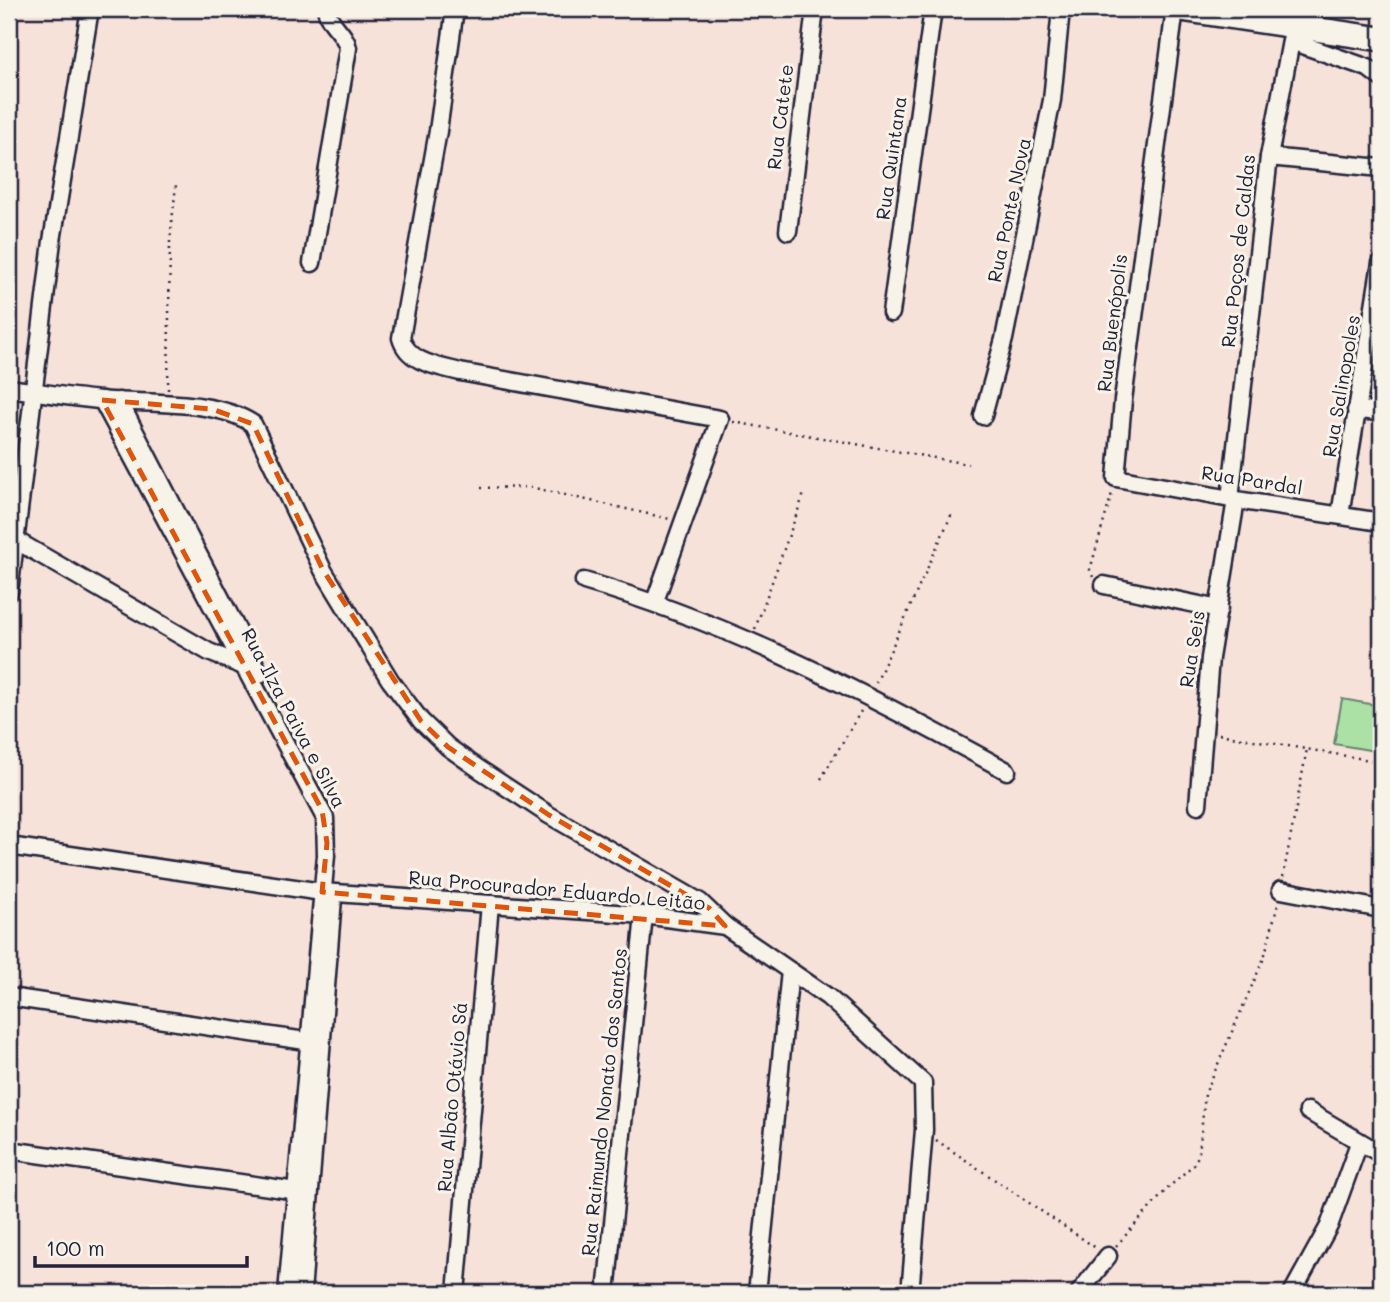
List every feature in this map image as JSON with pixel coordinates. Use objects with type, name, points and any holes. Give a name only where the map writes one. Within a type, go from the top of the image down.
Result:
[{"type":"street","points":[[9,593],[13,540],[35,391],[52,241],[90,9]]},
{"type":"street","points":[[312,263],[348,48],[345,38],[328,18],[326,9]]},
{"type":"street","points":[[455,9],[438,131],[401,338],[409,353],[425,362],[460,372],[720,419],[655,601]]},
{"type":"street","name":"Rua Catete","points":[[788,231],[815,9]]},
{"type":"street","name":"Rua Quintana","points":[[891,313],[933,9]]},
{"type":"street","name":"Rua Ponte Nova","points":[[983,416],[1004,340],[1047,126],[1057,72],[1061,9]]},
{"type":"street","name":"Rua Buenópolis","points":[[1116,478],[1123,400],[1175,9]]},
{"type":"street","points":[[1181,9],[1381,38]]},
{"type":"street","points":[[1294,25],[1381,78]]},
{"type":"street","name":"Rua Poços de Caldas","points":[[1233,500],[1269,157],[1294,25]]},
{"type":"street","points":[[1269,157],[1381,168]]},
{"type":"street","name":"Rua Salinopoles","points":[[1340,515],[1356,410],[1378,312],[1381,263]]},
{"type":"street","points":[[9,388],[102,400],[168,404],[229,413],[253,424],[323,570],[401,697],[448,747],[549,815],[700,902],[724,926]]},
{"type":"street","name":"Rua Ilza Paiva e Silva","points":[[102,400],[333,812],[337,841],[328,893],[303,1192],[302,1293]]},
{"type":"street","name":"Rua Ilza Paiva e Silva","points":[[118,401],[251,668]]},
{"type":"street","points":[[1356,410],[1381,412]]},
{"type":"street","name":"Rua Pardal","points":[[1116,478],[1233,500],[1381,522]]},
{"type":"street","name":"Rua Seis","points":[[1198,805],[1202,731],[1233,500]]},
{"type":"street","points":[[13,540],[209,652],[251,668]]},
{"type":"street","points":[[584,581],[655,601],[751,641],[869,697],[1007,771]]},
{"type":"street","points":[[1104,585],[1219,609]]},
{"type":"street","name":"Rua Procurador Eduardo Leitão","points":[[9,846],[328,893],[644,915],[724,926],[856,1020],[920,1079],[925,1091],[924,1130],[910,1293]]},
{"type":"street","points":[[1281,890],[1381,909]]},
{"type":"street","name":"Rua Albão Otávio Sá","points":[[456,1293],[490,904]]},
{"type":"street","name":"Rua Raimundo Nonato dos Santos","points":[[606,1293],[644,915]]},
{"type":"street","points":[[757,1293],[790,971]]},
{"type":"street","points":[[9,997],[315,1043]]},
{"type":"street","points":[[1308,1111],[1381,1154]]},
{"type":"street","points":[[1292,1293],[1329,1226],[1359,1143]]},
{"type":"street","points":[[9,1150],[303,1192]]},
{"type":"street","name":"Rua Ilza Paiva e Silva","points":[[287,1293],[303,1192]]},
{"type":"street","points":[[1079,1293],[1108,1256]]},
{"type":"path","points":[[168,404],[170,240],[176,185]]},
{"type":"path","points":[[720,419],[777,432],[968,464]]},
{"type":"path","points":[[1104,585],[1096,581],[1090,570],[1116,478]]},
{"type":"path","points":[[481,488],[530,487],[637,509],[683,523]]},
{"type":"path","points":[[751,641],[805,491]]},
{"type":"path","points":[[821,779],[869,697],[953,511]]},
{"type":"path","points":[[1202,731],[1381,762]]},
{"type":"path","points":[[924,1130],[1108,1256],[1167,1188],[1195,1163],[1199,1153],[1205,1094],[1264,958],[1281,890],[1307,749]]},
{"type":"highlighted area","points":[[102,400],[212,409],[253,424],[323,570],[421,721],[448,747],[549,815],[709,908],[725,926],[322,892],[327,843],[322,810]]},
{"type":"green space","points":[[1342,699],[1381,706],[1381,752],[1334,744]]}]
